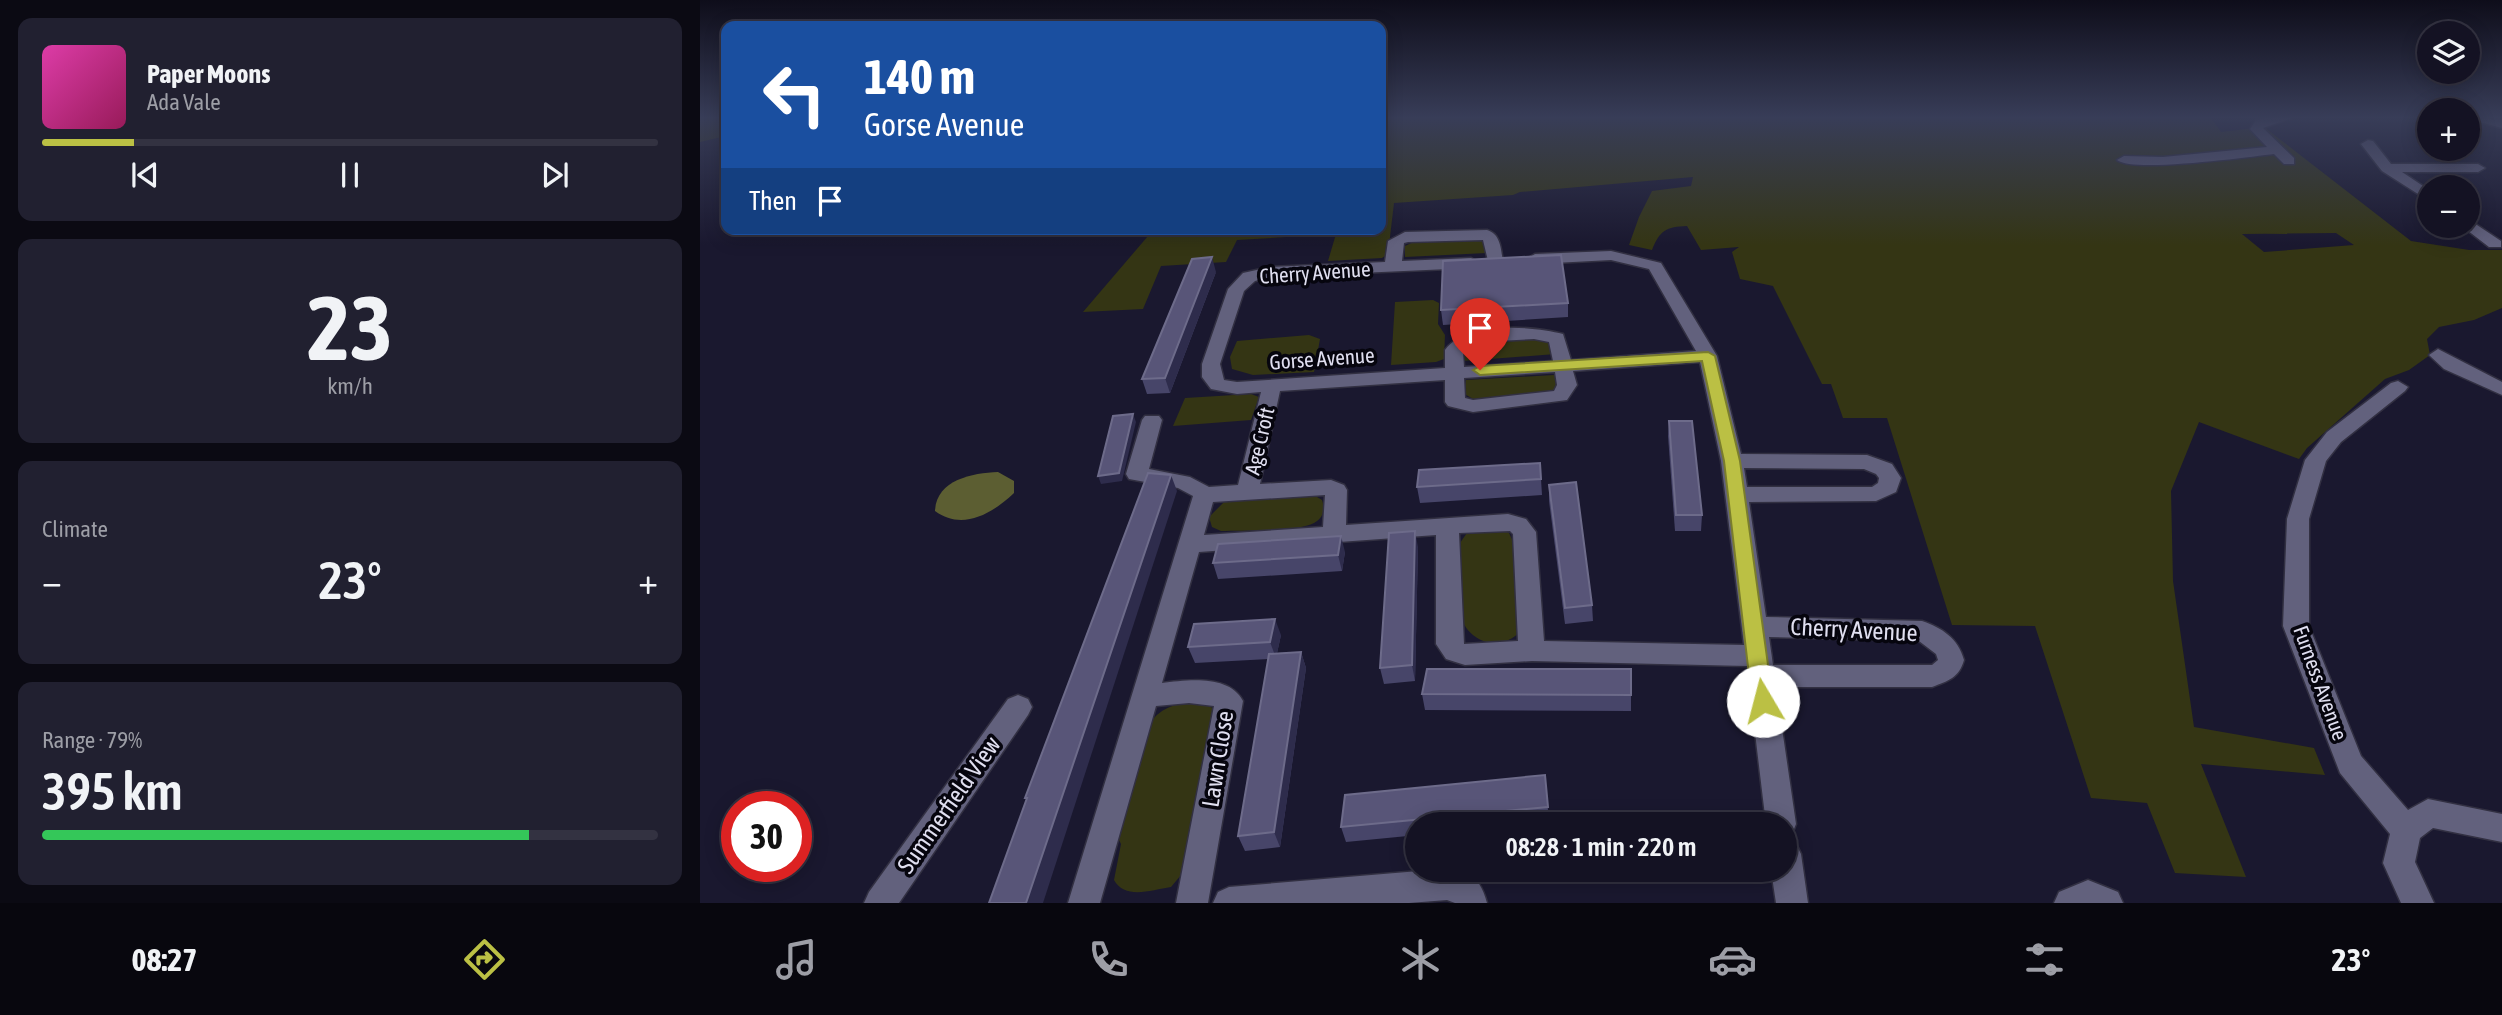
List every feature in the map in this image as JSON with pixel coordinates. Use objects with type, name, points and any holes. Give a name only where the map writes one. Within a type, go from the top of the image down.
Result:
[{"type":"street","points":[[2129,160],[2172,160]]},
{"type":"street","points":[[2381,160],[2387,168],[2417,189]]},
{"type":"street","points":[[2387,168],[2478,168]]},
{"type":"street","name":"Cherry Avenue","points":[[1393,267],[1394,246],[1396,241],[1405,237],[1487,235],[1491,239],[1495,261]]},
{"type":"street","name":"Cherry Avenue","points":[[1210,364],[1236,289],[1249,278],[1270,272],[1615,255],[1641,259],[1654,266],[1708,356],[1732,461],[1779,812]]},
{"type":"street","points":[[1534,334],[1557,338],[1567,385],[1560,396],[1473,407],[1455,402],[1453,372],[1455,347],[1462,341],[1476,337],[1534,334]]},
{"type":"street","points":[[2438,355],[2451,366],[2502,388]]},
{"type":"street","name":"Gorse Avenue","points":[[1210,364],[1212,377],[1218,385],[1237,388],[1708,356]]},
{"type":"street","name":"Age Croft","points":[[1272,386],[1248,491],[1331,486],[1338,496],[1335,532]]},
{"type":"street","name":"Furness Avenue","points":[[2398,387],[2334,437],[2316,460],[2298,519],[2296,626],[2350,764],[2417,822]]},
{"type":"street","points":[[1152,420],[1138,474],[1186,483],[1199,488],[1204,495]]},
{"type":"street","points":[[1732,461],[1867,462],[1884,469],[1890,478],[1888,487],[1875,494],[1735,495]]},
{"type":"street","points":[[1204,495],[1248,491]]},
{"type":"street","points":[[1084,903],[1204,495]]},
{"type":"street","points":[[1189,544],[1508,522],[1518,525],[1524,532],[1532,651]]},
{"type":"street","points":[[1447,526],[1449,644],[1455,652],[1465,656],[1532,651],[1758,666]]},
{"type":"street","name":"Cherry Avenue","points":[[1753,627],[1922,631],[1943,642],[1950,655],[1950,664],[1946,670],[1932,676],[1758,666]]},
{"type":"street","name":"Lawn Close","points":[[1145,696],[1210,691],[1229,701],[1192,903]]},
{"type":"street","name":"Summerfield View","points":[[880,903],[1018,707]]},
{"type":"street","points":[[2418,903],[2399,863],[2417,822],[2477,821],[2502,828]]},
{"type":"street","points":[[1789,882],[1792,903]]},
{"type":"street","points":[[1229,903],[1287,901],[1447,884],[1459,885],[1469,895],[1471,903]]},
{"type":"street","points":[[2070,903],[2088,895],[2107,903]]},
{"type":"shaded area","points":[[1386,160],[2307,160],[2411,241],[2469,250],[2502,250],[2502,308],[2474,320],[2439,327],[2427,339],[2430,355],[2409,370],[2385,379],[2307,448],[2299,459],[2199,422],[2171,491],[2173,581],[2194,727],[2314,748],[2325,775],[2201,764],[2246,877],[2175,873],[2147,803],[2091,798],[2035,626],[1952,625],[1887,418],[1843,418],[1831,384],[1822,384],[1773,286],[1740,279],[1732,252],[1739,247],[1701,250],[1687,226],[1665,231],[1652,250],[1629,245],[1652,191],[1691,186],[1693,177],[1520,192],[1513,195],[1394,203],[1388,254],[1382,258],[1328,261],[1336,235],[1386,235]],"holes":[[[2336,233],[2354,245],[2264,252],[2242,234]]]},
{"type":"shaded area","points":[[1149,235],[1320,235],[1237,240],[1226,262],[1161,266],[1143,309],[1083,312]]},
{"type":"shaded area","points":[[1484,238],[1487,253],[1405,257],[1405,246],[1418,240]]},
{"type":"shaded area","points":[[1433,300],[1439,303],[1438,324],[1445,335],[1444,359],[1391,365],[1395,302]]},
{"type":"shaded area","points":[[1309,335],[1320,339],[1314,372],[1253,375],[1232,369],[1230,357],[1237,341]]},
{"type":"shaded area","points":[[1536,337],[1548,339],[1556,354],[1463,361],[1461,353],[1473,341]]},
{"type":"shaded area","points":[[1560,376],[1558,388],[1544,395],[1473,399],[1463,393],[1466,380]]},
{"type":"shaded area","points":[[1251,394],[1259,397],[1251,420],[1173,426],[1185,398]]},
{"type":"shaded area","points":[[998,472],[1014,481],[1014,493],[996,507],[966,520],[945,517],[935,511],[942,492],[957,480]]},
{"type":"shaded area","points":[[1312,494],[1322,500],[1323,513],[1320,519],[1306,526],[1221,531],[1212,527],[1209,517],[1225,501]]},
{"type":"shaded area","points":[[1499,528],[1509,533],[1517,550],[1520,632],[1503,642],[1495,643],[1486,642],[1471,633],[1461,617],[1460,543],[1469,530]]},
{"type":"shaded area","points":[[1198,702],[1213,708],[1217,726],[1186,869],[1171,887],[1139,892],[1125,890],[1114,880],[1121,844],[1119,840],[1150,723],[1171,706]]},
{"type":"building","points":[[1561,255],[1568,303],[1441,310],[1443,261]]},
{"type":"building","points":[[1212,257],[1165,378],[1142,379],[1192,259]]},
{"type":"building","points":[[1133,414],[1119,473],[1098,476],[1113,416]]},
{"type":"building","points":[[1669,421],[1692,421],[1702,515],[1676,515]]},
{"type":"building","points":[[1540,463],[1541,479],[1417,487],[1419,470]]},
{"type":"building","points":[[1148,473],[1171,475],[1026,903],[989,903],[1025,798]]},
{"type":"building","points":[[1576,482],[1592,605],[1565,608],[1549,485]]},
{"type":"building","points":[[1415,531],[1412,665],[1380,668],[1389,533]]},
{"type":"building","points":[[1341,536],[1338,555],[1213,563],[1218,544]]},
{"type":"building","points":[[1275,619],[1270,642],[1188,647],[1194,624]]},
{"type":"building","points":[[1301,652],[1274,832],[1238,836],[1269,654]]},
{"type":"building","points":[[1427,669],[1631,669],[1631,695],[1422,694]]},
{"type":"building","points":[[1545,775],[1548,807],[1496,812],[1405,812],[1405,821],[1341,827],[1345,795]]},
{"type":"route","points":[[1480,370],[1708,356],[1732,461],[1763,701]]}]
